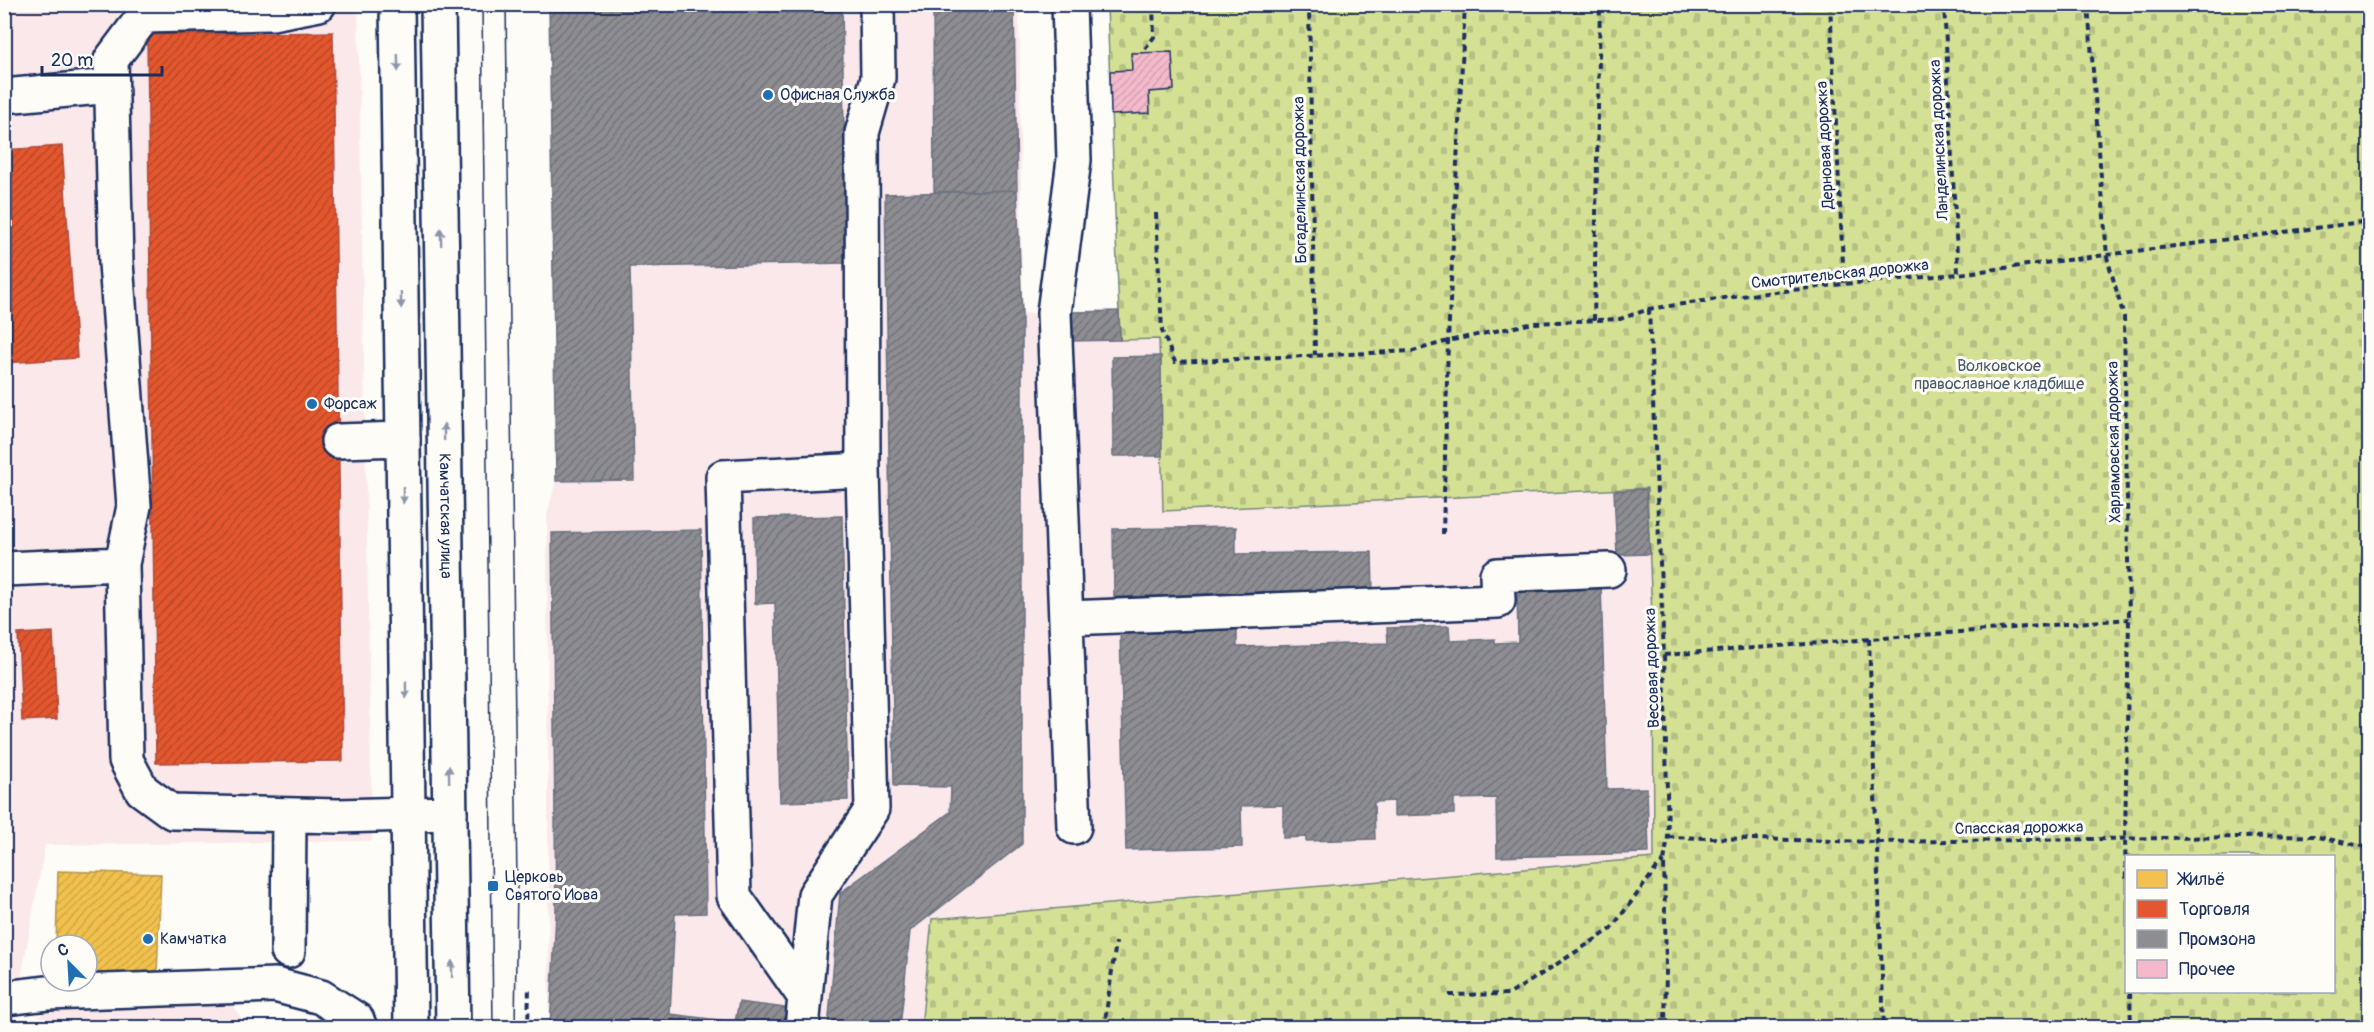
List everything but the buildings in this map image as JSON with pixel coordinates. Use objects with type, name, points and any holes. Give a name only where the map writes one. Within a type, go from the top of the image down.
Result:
[{"type":"main road","points":[[319,4],[272,14],[144,16],[111,60],[116,263],[134,506],[122,564],[126,760],[142,790],[172,812],[289,815],[450,813]]},
{"type":"main road","points":[[397,4],[411,1028]]},
{"type":"main road","name":"Камчатская улица","points":[[438,4],[453,1028]]},
{"type":"main road","points":[[804,1012],[815,895],[872,809],[863,470],[862,133],[878,78],[877,4]]},
{"type":"main road","points":[[1069,4],[1074,160],[1054,313],[1074,827]]},
{"type":"main road","points":[[4,96],[111,86]]},
{"type":"main road","points":[[338,441],[402,439]]},
{"type":"main road","points":[[804,1012],[734,896],[723,477],[863,470]]},
{"type":"main road","points":[[4,569],[122,564]]},
{"type":"main road","points":[[1067,618],[1498,601],[1497,575],[1609,570]]},
{"type":"main road","points":[[288,951],[289,815]]},
{"type":"main road","points":[[4,998],[48,993],[275,985],[321,997],[357,1020],[360,1028]]},
{"type":"path","points":[[1145,49],[1154,38],[1153,4]]},
{"type":"path","name":"Богаделинская дорожка","points":[[1309,4],[1315,356]]},
{"type":"path","points":[[1443,534],[1448,341],[1465,4]]},
{"type":"path","points":[[1594,320],[1600,4]]},
{"type":"path","name":"Дерновая дорожка","points":[[1830,4],[1844,284]]},
{"type":"path","name":"Ланделинская дорожка","points":[[1944,4],[1958,274]]},
{"type":"path","name":"Харламовская дорожка","points":[[2088,4],[2107,256],[2124,317],[2129,619],[2126,855]]},
{"type":"path","name":"Смотрительская дорожка","points":[[1156,213],[1161,331],[1175,362],[1413,351],[1448,341],[1534,323],[1620,319],[1649,309],[1844,284],[1958,274],[2107,256],[2370,221]]},
{"type":"path","name":"Весовая дорожка","points":[[1649,309],[1664,654],[1668,837],[1664,861],[1665,1028]]},
{"type":"path","points":[[1664,654],[2129,619]]},
{"type":"path","points":[[1869,639],[1884,1028]]},
{"type":"path","name":"Спасская дорожка","points":[[1668,837],[1878,842],[2314,836],[2370,848]]},
{"type":"path","points":[[1449,995],[1510,994],[1610,930],[1664,861]]},
{"type":"path","points":[[1104,1028],[1116,942]]},
{"type":"path","points":[[528,1028],[529,986]]},
{"type":"path","points":[[2130,993],[2131,1028]]},
{"type":"shaded area","points":[[4,5],[358,5],[372,841],[45,845],[12,1028],[4,1027]]},
{"type":"shaded area","points":[[549,5],[1019,5],[1022,314],[1119,311],[1120,340],[1159,339],[1163,511],[1648,488],[1653,642],[1654,859],[933,919],[921,1027],[549,1027],[547,515],[556,481]]},
{"type":"shaded area","points":[[228,998],[247,1027],[28,1028],[46,1009]]},
{"type":"green space","name":"Волковское православное кладбище","points":[[1107,5],[2369,5],[2369,1027],[921,1028],[932,919],[1654,858],[1653,642],[1647,488],[1163,511],[1159,339],[1120,340]]},
{"type":"tram line","points":[[482,4],[493,1028]]},
{"type":"tram line","points":[[506,4],[517,885],[515,1028]]},
{"type":"place","name":"Офисная Служба","points":[[768,95]]},
{"type":"place","name":"Форсаж","points":[[312,404]]},
{"type":"place","name":"Церковь Святого Иова","points":[[493,886]]},
{"type":"place","name":"Камчатка","points":[[148,939]]}]
